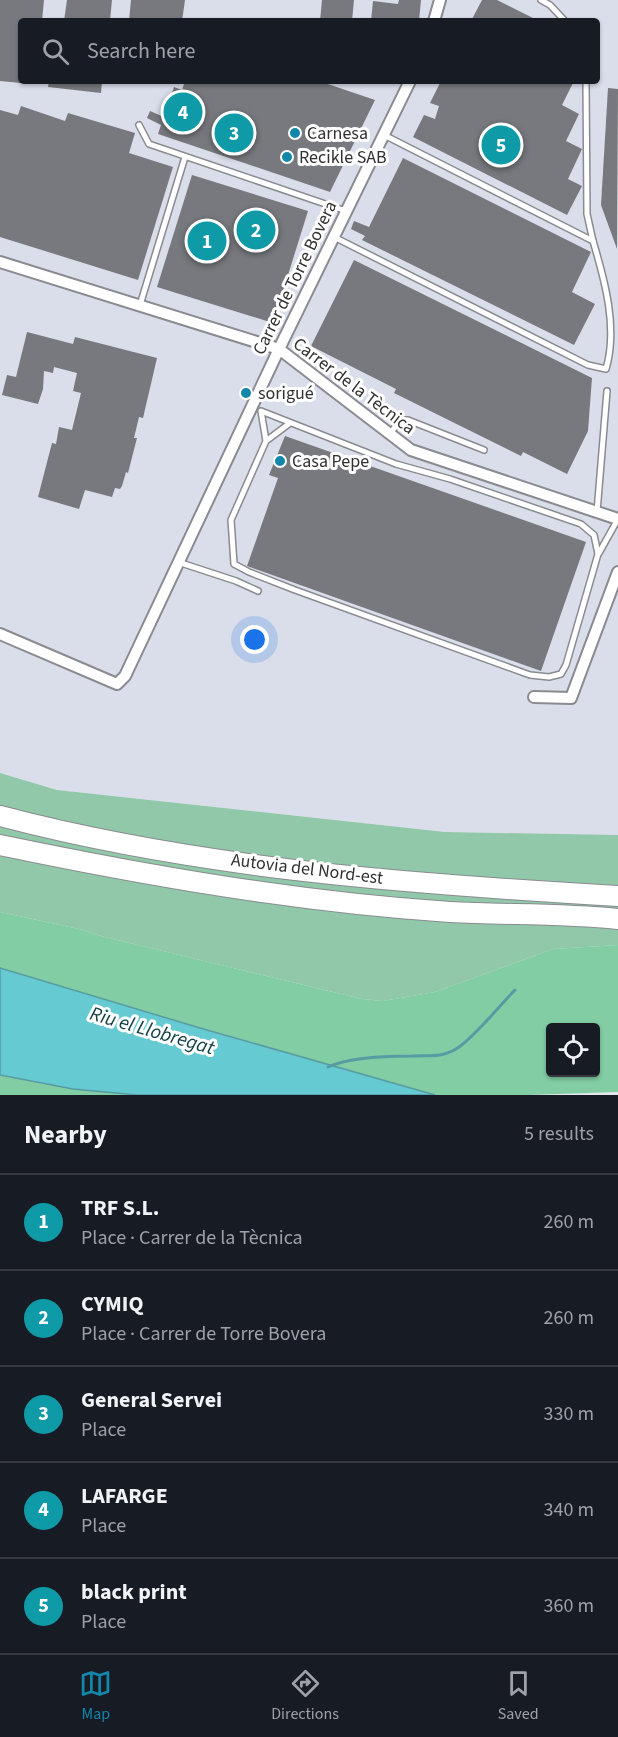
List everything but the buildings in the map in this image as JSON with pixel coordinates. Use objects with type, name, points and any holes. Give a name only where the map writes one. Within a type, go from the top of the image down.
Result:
[{"type":"highway","name":"Autovia del Nord-est","points":[[0,816],[133,845],[284,869],[546,892],[618,896]]},
{"type":"highway","name":"Autovia del Nord-est","points":[[0,844],[101,866],[256,892],[449,912],[618,919]]},
{"type":"highway","points":[[546,892],[618,889]]},
{"type":"street","points":[[435,18],[440,0]]},
{"type":"street","name":"Carrer de Torre Bovera","points":[[0,634],[117,684],[125,676],[178,562],[256,409],[279,349],[409,84]]},
{"type":"street","name":"Carrer de la Tècnica","points":[[0,261],[279,349],[411,450],[618,519]]},
{"type":"street","points":[[534,697],[571,698],[618,572]]},
{"type":"lane","points":[[541,0],[550,5],[562,18]]},
{"type":"lane","points":[[334,237],[588,365],[606,369],[610,359],[611,319],[602,268],[592,241],[587,214],[586,84]]},
{"type":"lane","points":[[139,125],[149,144],[346,211]]},
{"type":"lane","points":[[384,135],[592,241]]},
{"type":"lane","points":[[140,305],[185,157]]},
{"type":"lane","points":[[597,512],[607,391]]},
{"type":"lane","points":[[256,409],[396,464],[450,479],[581,524],[594,535],[598,554]]},
{"type":"lane","points":[[256,409],[267,441]]},
{"type":"lane","points":[[390,434],[400,420],[408,420],[484,450]]},
{"type":"lane","points":[[290,423],[267,441],[231,520],[234,564],[295,590],[530,675],[549,677],[561,674],[566,665],[598,554],[618,519]]},
{"type":"lane","points":[[178,562],[236,580],[258,591]]},
{"type":"shaded area","points":[[0,0],[618,0],[618,835],[445,832],[57,790],[0,773]]},
{"type":"green space","points":[[0,773],[57,790],[445,832],[618,835],[618,945],[553,949],[435,992],[383,1001],[362,999],[79,929],[0,912]]},
{"type":"green space","points":[[0,912],[79,929],[362,999],[383,1001],[435,992],[553,949],[618,945],[618,1092],[435,1095],[0,968]]},
{"type":"green space","points":[[0,1075],[73,1089],[137,1095],[0,1095]]},
{"type":"water","name":"Riu el Llobregat","points":[[0,968],[435,1095],[137,1095],[73,1089],[0,1075]]},
{"type":"waterway","points":[[328,1067],[358,1059],[434,1056],[451,1052],[470,1038],[515,990]]},
{"type":"place","name":"LAFARGE","points":[[183,112]]},
{"type":"place","name":"General Servei","points":[[234,133]]},
{"type":"place","name":"Carnesa","points":[[295,133]]},
{"type":"place","name":"black print","points":[[501,145]]},
{"type":"place","name":"Recikle SAB","points":[[287,157]]},
{"type":"place","name":"CYMIQ","points":[[256,230]]},
{"type":"place","name":"TRF S.L.","points":[[207,241]]},
{"type":"place","name":"sorigué","points":[[246,393]]},
{"type":"place","name":"Casa Pepe","points":[[280,461]]}]
